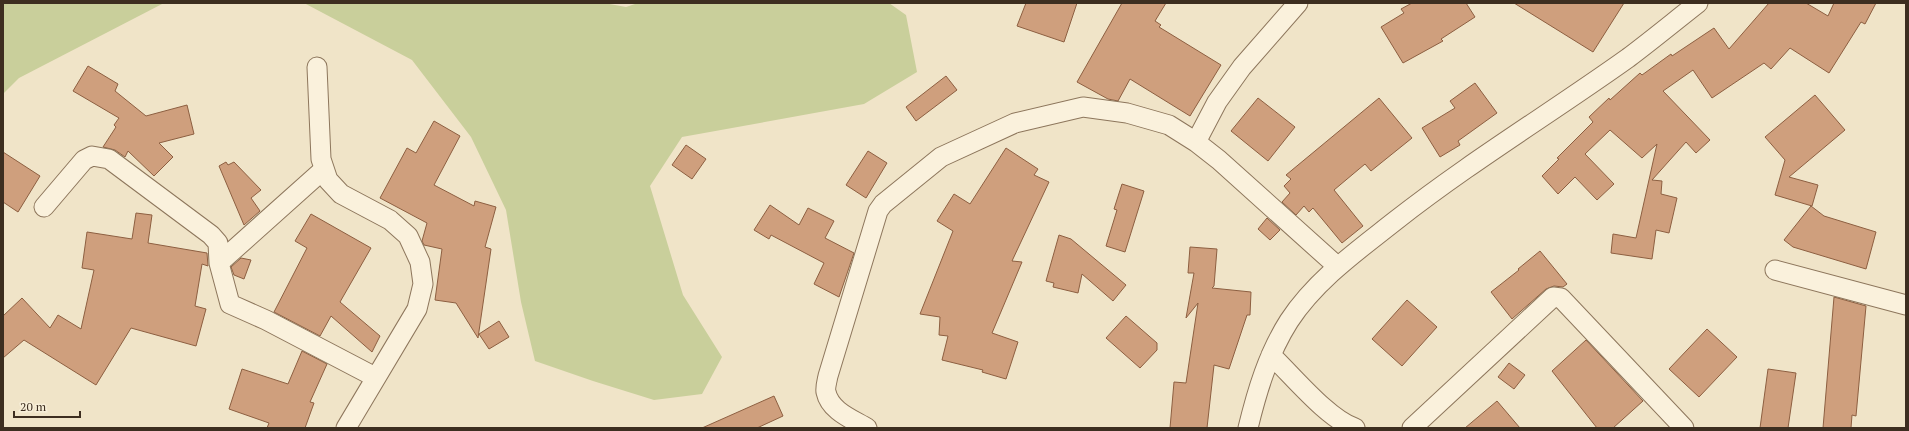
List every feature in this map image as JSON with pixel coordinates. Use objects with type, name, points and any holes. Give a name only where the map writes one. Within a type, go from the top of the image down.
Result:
[{"type":"street","points":[[1196,142],[1221,96],[1242,67],[1298,3]]},
{"type":"street","points":[[1248,428],[1258,387],[1271,355],[1289,321],[1315,288],[1337,266],[1435,190],[1628,58],[1698,3]]},
{"type":"street","points":[[317,67],[323,170],[328,180],[341,194],[390,220],[408,236],[420,262],[423,284],[417,309],[375,377],[346,428]]},
{"type":"street","points":[[866,428],[846,417],[835,407],[826,392],[828,376],[872,226],[878,211],[883,204],[941,157],[1015,123],[1083,107],[1127,113],[1169,124],[1196,142],[1337,266]]},
{"type":"street","points":[[44,207],[84,160],[92,156],[100,156],[109,159],[211,235],[218,243],[219,263],[230,304],[266,320],[375,377]]},
{"type":"street","points":[[219,263],[323,170]]},
{"type":"street","points":[[1775,270],[1906,305]]},
{"type":"street","points":[[1422,425],[1545,302],[1553,297],[1562,298],[1684,428]]},
{"type":"street","points":[[1271,355],[1329,412],[1348,425],[1356,428]]},
{"type":"green space","points":[[3,3],[164,3],[19,78],[3,94]]},
{"type":"green space","points":[[304,3],[604,3],[626,7],[638,3],[889,3],[906,15],[917,72],[864,104],[682,137],[650,186],[683,295],[722,357],[702,394],[654,400],[535,361],[521,302],[506,210],[471,137],[412,60]]},
{"type":"building","points":[[1026,3],[1077,3],[1064,42],[1017,26]]},
{"type":"building","points":[[1122,3],[1166,3],[1155,21],[1161,25],[1159,27],[1221,65],[1190,116],[1130,79],[1118,101],[1108,99],[1077,82]]},
{"type":"building","points":[[1412,3],[1466,3],[1475,17],[1441,39],[1443,41],[1403,63],[1381,27],[1404,13],[1401,9]]},
{"type":"building","points":[[1514,3],[1624,3],[1593,52]]},
{"type":"building","points":[[1769,3],[1806,3],[1828,16],[1834,3],[1876,3],[1865,24],[1861,22],[1829,73],[1790,48],[1771,69],[1764,63],[1712,98],[1693,70],[1663,91],[1710,140],[1696,153],[1686,142],[1652,180],[1662,181],[1661,194],[1677,198],[1669,233],[1656,230],[1652,259],[1611,253],[1613,234],[1636,238],[1657,144],[1642,158],[1610,130],[1585,154],[1614,184],[1597,200],[1575,177],[1558,194],[1542,176],[1559,159],[1557,158],[1593,122],[1589,117],[1609,98],[1610,100],[1640,73],[1642,75],[1671,54],[1672,56],[1714,28],[1729,49]]},
{"type":"building","points":[[88,66],[118,84],[115,91],[146,116],[187,105],[194,134],[159,143],[173,157],[154,176],[128,151],[125,157],[115,150],[103,147],[116,127],[114,125],[119,118],[73,91]]},
{"type":"building","points":[[946,76],[957,90],[916,121],[906,107]]},
{"type":"building","points":[[1475,83],[1497,113],[1458,141],[1460,145],[1440,157],[1422,128],[1455,108],[1450,101]]},
{"type":"building","points":[[1815,95],[1845,130],[1789,177],[1818,185],[1812,206],[1775,195],[1785,160],[1765,137]]},
{"type":"building","points":[[1258,98],[1295,127],[1268,161],[1231,131]]},
{"type":"building","points":[[1379,98],[1412,138],[1371,171],[1365,164],[1334,190],[1363,226],[1342,243],[1313,208],[1309,212],[1304,206],[1296,215],[1282,202],[1290,193],[1284,186],[1291,179],[1286,175]]},
{"type":"building","points":[[434,121],[460,136],[434,185],[474,206],[475,201],[496,207],[485,247],[491,249],[478,338],[456,303],[435,300],[442,249],[424,245],[422,241],[427,223],[380,198],[407,148],[416,153]]},
{"type":"building","points":[[686,145],[706,159],[692,179],[672,165]]},
{"type":"building","points":[[1006,148],[1038,169],[1034,175],[1049,182],[1012,261],[1022,262],[992,333],[1018,342],[1006,379],[982,372],[983,370],[942,360],[948,336],[939,335],[940,317],[920,314],[953,231],[937,221],[954,194],[970,204]]},
{"type":"building","points":[[868,151],[887,163],[866,198],[846,185]]},
{"type":"building","points":[[3,152],[40,176],[18,212],[3,202]]},
{"type":"building","points":[[226,162],[228,165],[234,162],[261,190],[251,198],[260,211],[244,225],[219,166]]},
{"type":"building","points":[[1122,184],[1144,191],[1125,252],[1106,246],[1117,210],[1114,209]]},
{"type":"building","points":[[770,205],[799,225],[808,208],[834,221],[825,238],[854,253],[839,297],[814,284],[824,263],[771,235],[769,239],[754,230]]},
{"type":"building","points":[[1811,206],[1824,216],[1876,232],[1866,269],[1793,247],[1784,240]]},
{"type":"building","points":[[136,213],[152,215],[148,243],[207,253],[208,266],[202,264],[195,306],[206,309],[196,346],[131,328],[96,385],[24,340],[3,358],[3,316],[22,298],[50,328],[58,315],[81,329],[94,270],[82,268],[87,232],[132,239]]},
{"type":"building","points":[[311,214],[371,248],[340,302],[380,336],[372,352],[331,316],[320,336],[274,312],[307,248],[295,241]]},
{"type":"building","points":[[1267,218],[1280,230],[1270,240],[1258,229]]},
{"type":"building","points":[[1059,235],[1071,239],[1126,285],[1113,301],[1082,274],[1078,293],[1053,287],[1054,283],[1046,281]]},
{"type":"building","points":[[1190,247],[1217,249],[1214,286],[1212,288],[1251,292],[1250,315],[1247,315],[1229,369],[1214,365],[1207,428],[1170,428],[1174,382],[1186,383],[1198,303],[1186,318],[1194,273],[1188,273]]},
{"type":"building","points":[[1540,251],[1567,284],[1563,287],[1554,286],[1546,289],[1512,319],[1491,292]]},
{"type":"building","points":[[241,258],[251,260],[244,279],[234,275],[231,267]]},
{"type":"building","points":[[1834,297],[1866,306],[1856,416],[1852,415],[1851,428],[1823,428]]},
{"type":"building","points":[[1407,300],[1437,327],[1402,366],[1372,339]]},
{"type":"building","points":[[1126,316],[1157,343],[1157,350],[1140,368],[1106,338]]},
{"type":"building","points":[[499,321],[509,337],[489,349],[479,334]]},
{"type":"building","points":[[1707,329],[1737,357],[1699,397],[1669,369]]},
{"type":"building","points":[[1586,340],[1643,401],[1613,428],[1597,428],[1552,371]]},
{"type":"building","points":[[302,351],[327,364],[310,402],[314,403],[305,428],[267,428],[269,423],[229,409],[242,369],[288,384]]},
{"type":"building","points":[[1509,363],[1525,375],[1514,389],[1498,377]]},
{"type":"building","points":[[1768,369],[1796,373],[1788,428],[1760,428]]},
{"type":"building","points":[[774,396],[783,416],[757,428],[702,428]]},
{"type":"building","points":[[1497,401],[1520,428],[1465,428]]}]
